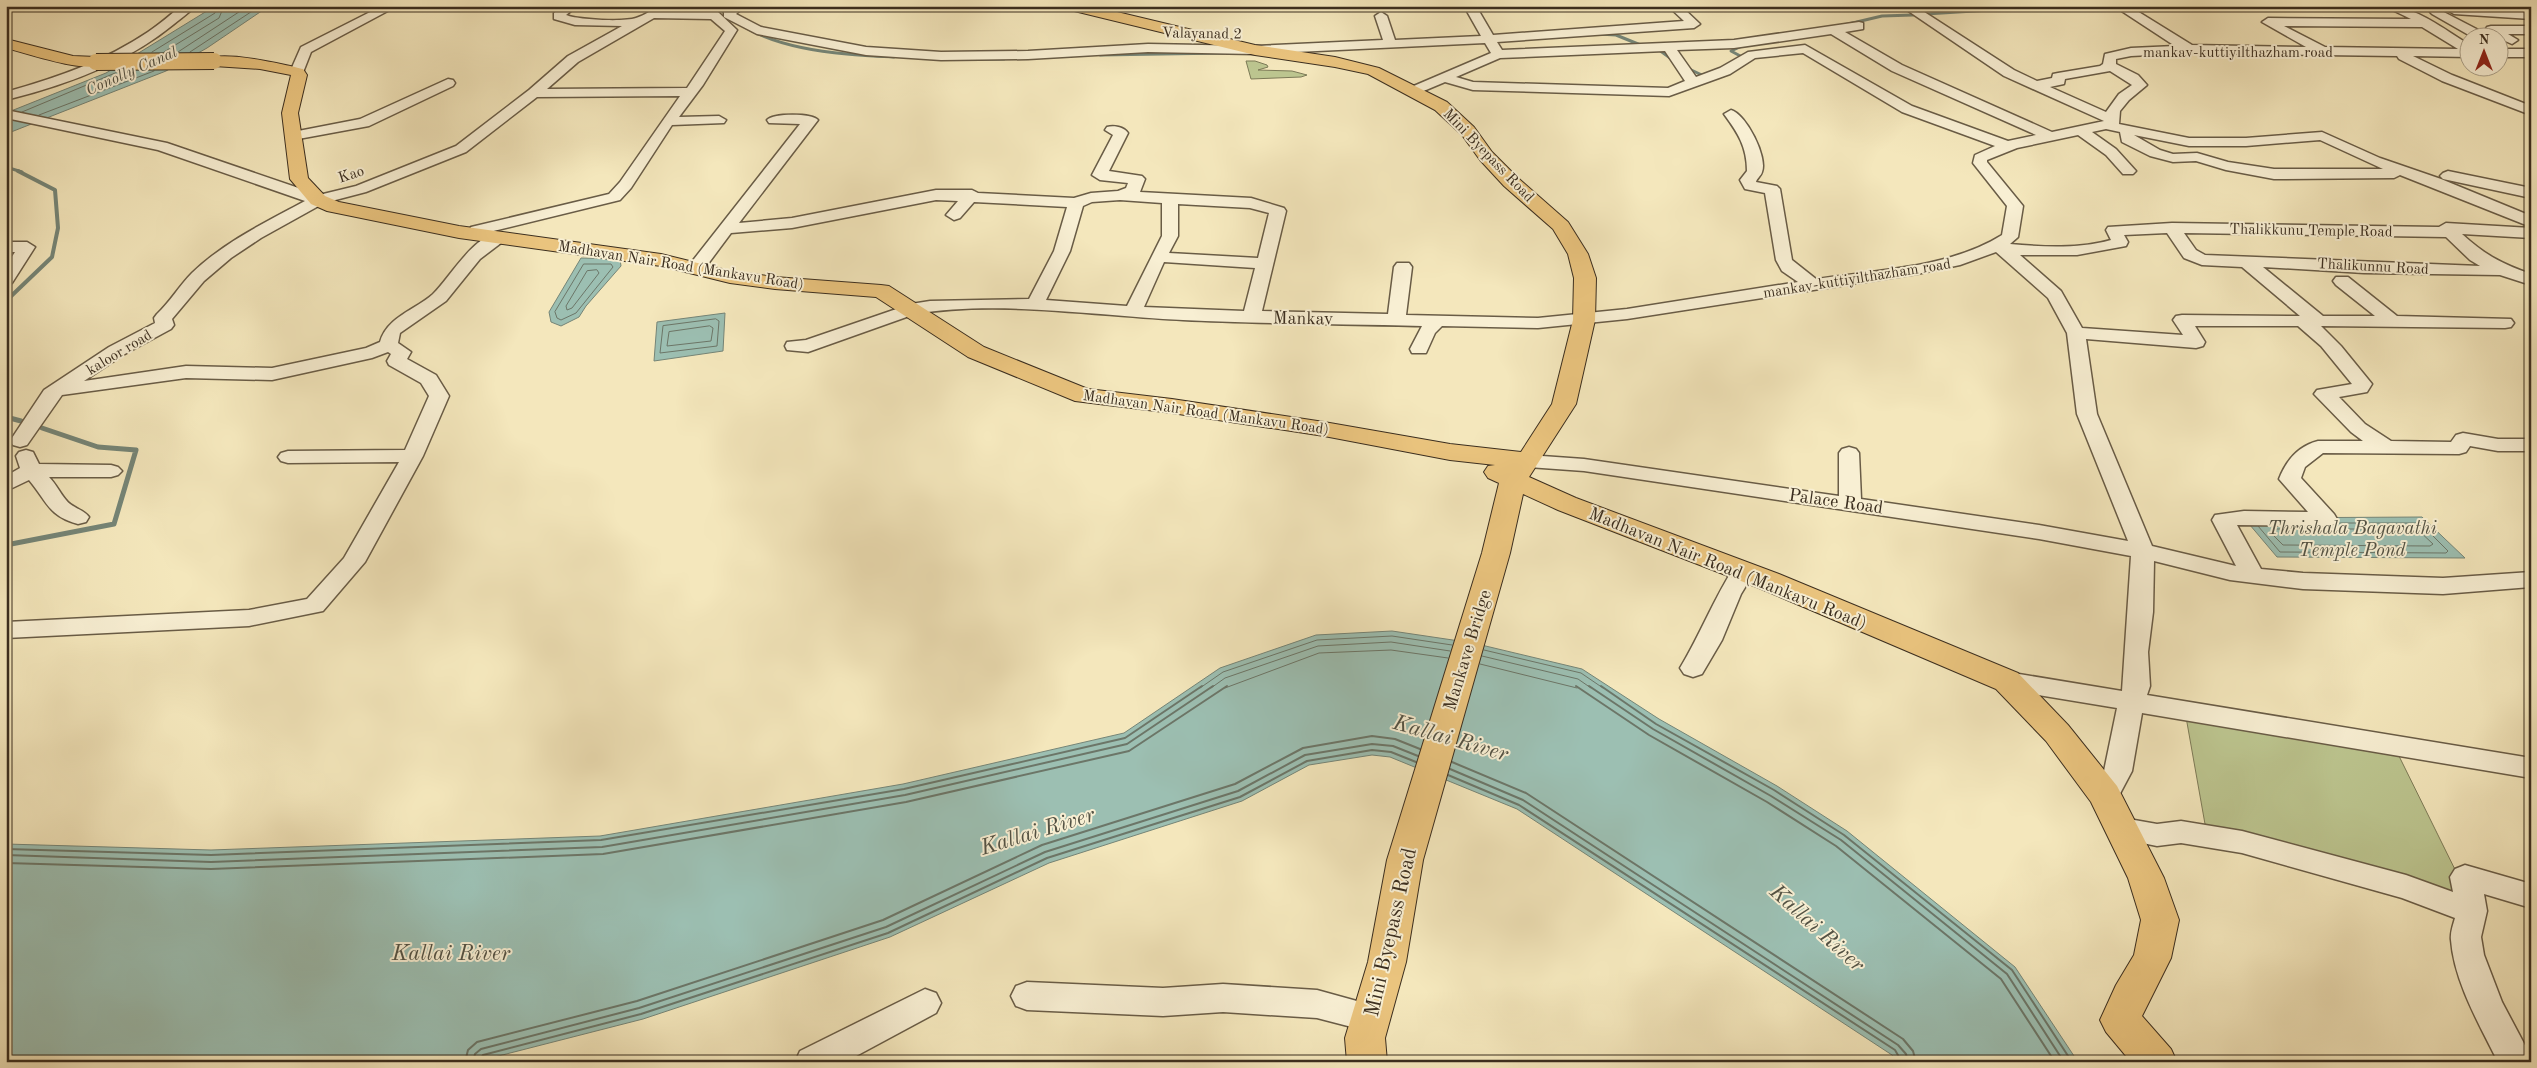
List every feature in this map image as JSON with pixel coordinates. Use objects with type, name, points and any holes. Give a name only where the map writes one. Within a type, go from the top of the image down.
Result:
[{"type":"main road","name":"Mini Byepass Road","points":[[1071,6],[1141,21],[1255,50],[1335,62],[1373,72],[1441,106],[1468,131],[1486,156],[1511,182],[1560,226],[1578,254],[1584,278],[1584,320],[1564,404],[1520,470],[1496,554]]},
{"type":"main road","points":[[6,43],[73,61],[98,64],[214,61],[260,64],[297,72]]},
{"type":"main road","name":"Madhavan Nair Road (Mankavu Road)","points":[[297,72],[300,75],[290,113],[299,178],[318,200],[334,207],[387,219],[466,232],[661,260],[775,283],[881,291],[976,352],[1083,396],[1172,406],[1324,429],[1450,452],[1520,470],[1567,504],[1670,546],[1743,571],[2007,681]]},
{"type":"main road","name":"Mankave Bridge","points":[[1420,803],[1496,554]]},
{"type":"main road","points":[[2007,681],[2057,733],[2105,794],[2146,878],[2160,920],[2152,958],[2130,997],[2120,1020],[2157,1062]]},
{"type":"main road","name":"Mini Byepass Road","points":[[1367,1062],[1365,1038],[1386,962],[1405,860],[1420,803]]},
{"type":"street","points":[[6,96],[52,84],[98,64],[147,39],[189,6]]},
{"type":"street","points":[[297,72],[305,50],[391,6]]},
{"type":"street","points":[[571,6],[558,16],[562,19],[586,21],[640,22]]},
{"type":"street","name":"Valayanad 2","points":[[738,6],[728,14],[757,30],[866,51],[941,56],[1028,55],[1148,48],[1255,50],[1390,42],[1489,39],[1694,24],[1674,6]]},
{"type":"street","points":[[1470,6],[1498,54]]},
{"type":"street","points":[[1907,6],[1967,47],[2009,72],[2127,129],[2188,142],[2246,142],[2322,136],[2374,161],[2457,191],[2531,222]]},
{"type":"street","points":[[2120,6],[2189,48]]},
{"type":"street","points":[[2390,6],[2424,23],[2460,46]]},
{"type":"street","points":[[2425,6],[2466,28]]},
{"type":"street","points":[[2446,6],[2454,10],[2531,13]]},
{"type":"street","points":[[2522,6],[2531,13]]},
{"type":"street","points":[[466,232],[614,197],[626,185],[731,30],[714,15],[660,10]]},
{"type":"street","name":"Kao","points":[[318,200],[361,189],[461,149],[534,93],[573,59],[660,10]]},
{"type":"street","points":[[1381,16],[1390,42]]},
{"type":"street","points":[[2323,51],[2268,22],[2424,23]]},
{"type":"street","points":[[1414,91],[1498,54],[1568,53],[1668,46],[1734,44],[1860,26]]},
{"type":"street","points":[[1833,30],[1897,68],[2052,136]]},
{"type":"street","points":[[2512,40],[2491,30],[2531,30]]},
{"type":"street","points":[[1784,37],[1878,94],[1907,109],[2008,146]]},
{"type":"street","points":[[1668,46],[1693,83]]},
{"type":"street","name":"mankav-kuttiyilthazham road","points":[[2112,123],[2113,111],[2124,97],[2140,85],[2133,78],[2110,66],[2109,57],[2131,52],[2189,48],[2397,53],[2460,52]]},
{"type":"street","points":[[1444,78],[1473,86],[1669,92],[1725,71],[1752,55],[1805,49]]},
{"type":"street","points":[[2510,51],[2514,53]]},
{"type":"street","points":[[2397,53],[2447,78],[2531,111]]},
{"type":"street","points":[[2510,53],[2531,53]]},
{"type":"street","points":[[2037,85],[2059,81],[2058,77],[2065,75],[2104,70],[2110,66]]},
{"type":"street","points":[[293,136],[364,123],[448,83]]},
{"type":"street","points":[[534,93],[689,92]]},
{"type":"street","points":[[7,114],[162,146],[318,200]]},
{"type":"street","points":[[1731,114],[1747,135],[1755,152],[1755,172],[1748,180],[1750,186],[1772,189],[1784,260],[1788,267],[1813,285]]},
{"type":"street","points":[[668,121],[719,120]]},
{"type":"street","points":[[696,268],[811,120],[774,120]]},
{"type":"street","points":[[1999,248],[2010,236],[2015,206],[1980,163],[1980,158],[2008,146],[2112,123]]},
{"type":"street","points":[[2127,129],[2127,139],[2155,153],[2173,158],[2197,157],[2226,166],[2274,174],[2409,173],[2422,170],[2531,193]]},
{"type":"street","points":[[1112,130],[1121,133],[1100,175],[1137,179],[1133,192],[1123,196]]},
{"type":"street","points":[[2081,131],[2111,152],[2128,171]]},
{"type":"street","points":[[2457,191],[2491,194],[2531,202]]},
{"type":"street","points":[[726,229],[792,223],[936,194],[1076,203],[1087,196],[1170,198],[1251,203],[1278,211],[1252,316]]},
{"type":"street","points":[[954,215],[972,195]]},
{"type":"street","points":[[1134,311],[1158,257],[1170,236],[1170,198]]},
{"type":"street","name":"kaloor road","points":[[13,440],[51,394],[116,351],[165,325],[163,318],[198,277],[211,266],[243,243],[318,200]]},
{"type":"street","points":[[1028,305],[1062,252],[1076,203]]},
{"type":"street","points":[[1999,248],[2069,250],[2095,248],[2120,242],[2114,230],[2172,228]]},
{"type":"street","name":"Thalikkunu Temple Road","points":[[2172,228],[2450,232]]},
{"type":"street","name":"Thalikunnu Road","points":[[2172,228],[2190,254],[2202,260],[2276,262],[2364,268],[2495,271],[2497,268]]},
{"type":"street","name":"Thalikkunu Temple Road","points":[[2450,232],[2446,228],[2531,233]]},
{"type":"street","points":[[2450,232],[2476,256],[2497,268],[2531,280]]},
{"type":"street","points":[[388,345],[392,331],[440,297],[474,255],[499,237]]},
{"type":"street","points":[[6,247],[27,247],[6,279]]},
{"type":"street","points":[[1999,248],[2055,294],[2076,334],[2088,414],[2143,551],[2141,612],[2136,652],[2137,686],[2131,703],[2118,771],[2105,794]]},
{"type":"street","name":"mankav-kuttiyilthazham road","points":[[1584,320],[1813,285],[1845,282],[1941,264],[1999,248]]},
{"type":"street","points":[[1158,257],[1265,263]]},
{"type":"street","points":[[2246,262],[2310,321],[2362,384],[2360,388],[2324,394],[2358,428],[2384,446]]},
{"type":"street","points":[[1396,320],[1403,267]]},
{"type":"street","points":[[2342,281],[2393,322]]},
{"type":"street","name":"Mankav","points":[[794,346],[808,346],[910,309],[930,306],[1028,305],[1252,316],[1436,322],[1538,323],[1584,320]]},
{"type":"street","points":[[2076,334],[2196,342],[2182,320],[2505,323]]},
{"type":"street","points":[[1419,349],[1427,332],[1436,322]]},
{"type":"street","points":[[6,630],[249,618],[315,605],[353,562],[413,456],[439,396],[429,379],[396,361],[402,352],[388,345],[354,356],[272,374],[186,372],[59,390]]},
{"type":"street","points":[[2253,576],[2223,520],[2244,518],[2326,519],[2290,479],[2295,464],[2318,447],[2459,448],[2463,439],[2498,445],[2531,445]]},
{"type":"street","points":[[13,440],[31,470],[50,492],[57,505],[78,517]]},
{"type":"street","points":[[1849,453],[1850,502]]},
{"type":"street","points":[[288,457],[413,456]]},
{"type":"street","name":"Palace Road","points":[[1520,470],[1584,465],[1704,484],[1850,502],[2039,532],[2143,551],[2230,573],[2253,576],[2303,581],[2443,586],[2531,579]]},
{"type":"street","points":[[6,485],[31,470],[111,471]]},
{"type":"street","points":[[1693,668],[1710,640],[1730,594],[1743,571]]},
{"type":"street","points":[[2007,681],[2531,768]]},
{"type":"street","points":[[2123,829],[2157,835],[2180,832],[2242,842],[2406,887],[2472,911]]},
{"type":"street","points":[[2516,1062],[2502,1038],[2476,976],[2466,940],[2472,911],[2465,877],[2531,896]]},
{"type":"street","points":[[1027,996],[1163,1002],[1223,998],[1317,1004],[1371,1018]]},
{"type":"street","points":[[812,1062],[925,1003]]},
{"type":"green space","points":[[1246,61],[1255,61],[1268,67],[1258,70],[1292,71],[1307,75],[1301,77],[1251,79]]},
{"type":"green space","points":[[2186,717],[2397,752],[2473,906],[2205,824]]},
{"type":"water","name":"Conolly Canal","points":[[215,6],[269,6],[207,48],[166,71],[6,134],[6,113],[106,73]]},
{"type":"water","points":[[581,258],[620,259],[621,266],[586,306],[579,317],[561,326],[551,322],[549,312]]},
{"type":"water","points":[[725,313],[723,351],[654,361],[657,322]]},
{"type":"water","name":"Thrishala Bagavathi Temple Pond","points":[[2422,517],[2465,558],[2277,557],[2244,518]]},
{"type":"water","name":"Kallai River","points":[[1392,631],[1473,643],[1582,669],[1659,719],[1777,786],[1847,831],[2015,967],[2078,1062],[1898,1062],[1892,1055],[1517,809],[1390,757],[1372,755],[1309,765],[1242,801],[1049,863],[890,937],[643,1019],[475,1062],[6,1062],[6,844],[211,850],[600,836],[903,784],[1124,733],[1220,668],[1316,635]]},
{"type":"waterway","points":[[730,6],[722,11],[759,35],[781,42],[826,52],[894,57]]},
{"type":"waterway","name":"Valayanad 2","points":[[1926,14],[2055,6]]},
{"type":"waterway","name":"Valayanad 2","points":[[1844,25],[1882,16],[1913,15]]},
{"type":"waterway","name":"Valayanad 2","points":[[1599,34],[1616,35],[1643,46]]},
{"type":"waterway","points":[[1742,46],[1731,51],[1744,58],[1742,61]]},
{"type":"waterway","name":"Valayanad 2","points":[[1655,47],[1677,63]]},
{"type":"waterway","points":[[1100,55],[1224,53]]},
{"type":"waterway","points":[[958,59],[1004,59]]},
{"type":"waterway","name":"Valayanad 2","points":[[1687,68],[1704,76]]},
{"type":"waterway","points":[[6,167],[22,172]]},
{"type":"waterway","points":[[6,301],[52,257],[58,228],[55,190],[18,171]]},
{"type":"waterway","points":[[6,417],[21,421]]},
{"type":"waterway","points":[[6,545],[114,524],[136,450],[98,447],[42,428]]}]
